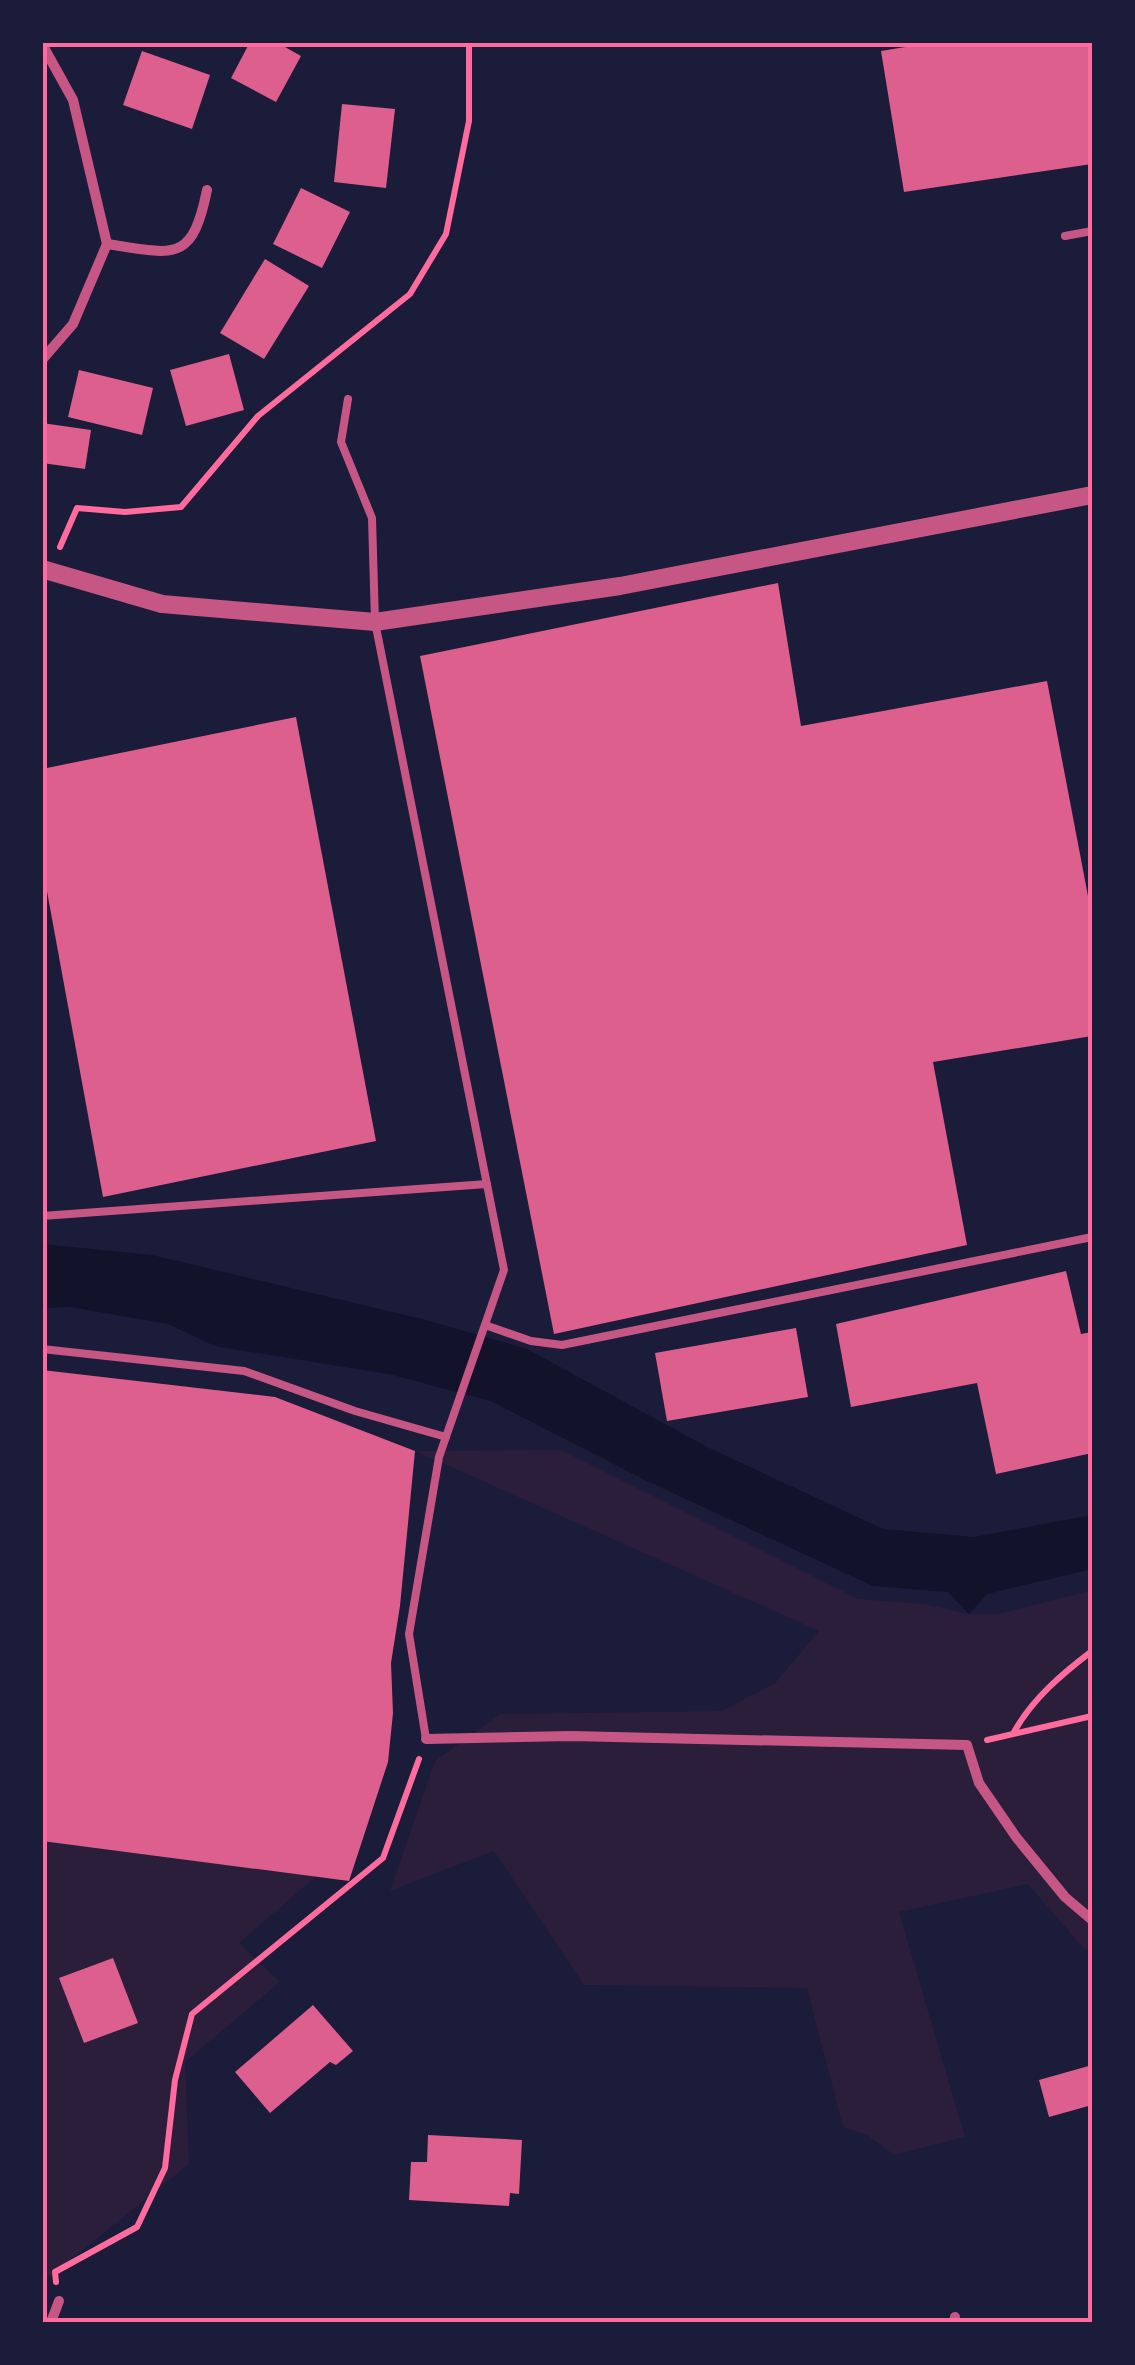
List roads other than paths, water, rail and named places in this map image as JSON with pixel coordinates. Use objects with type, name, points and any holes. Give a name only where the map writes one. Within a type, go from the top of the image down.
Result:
[{"type":"street","points":[[42,44],[73,100],[107,244],[73,324],[42,360]]},
{"type":"street","points":[[107,244],[175,251],[191,241],[200,226],[207,190]]},
{"type":"street","points":[[46,570],[162,604],[375,622],[620,586],[1092,495]]},
{"type":"street","points":[[426,1740],[571,1736],[967,1746],[979,1783],[1016,1837],[1064,1897],[1092,1920]]},
{"type":"street","points":[[50,2322],[59,2301]]},
{"type":"lane","points":[[1066,236],[1092,231]]},
{"type":"lane","points":[[348,399],[341,442],[372,518],[375,622],[504,1270],[439,1457],[409,1634],[426,1740]]},
{"type":"lane","points":[[42,1216],[487,1184]]},
{"type":"lane","points":[[484,1326],[531,1341],[562,1345],[1092,1237]]},
{"type":"lane","points":[[42,1349],[244,1371],[355,1411],[447,1436]]}]
